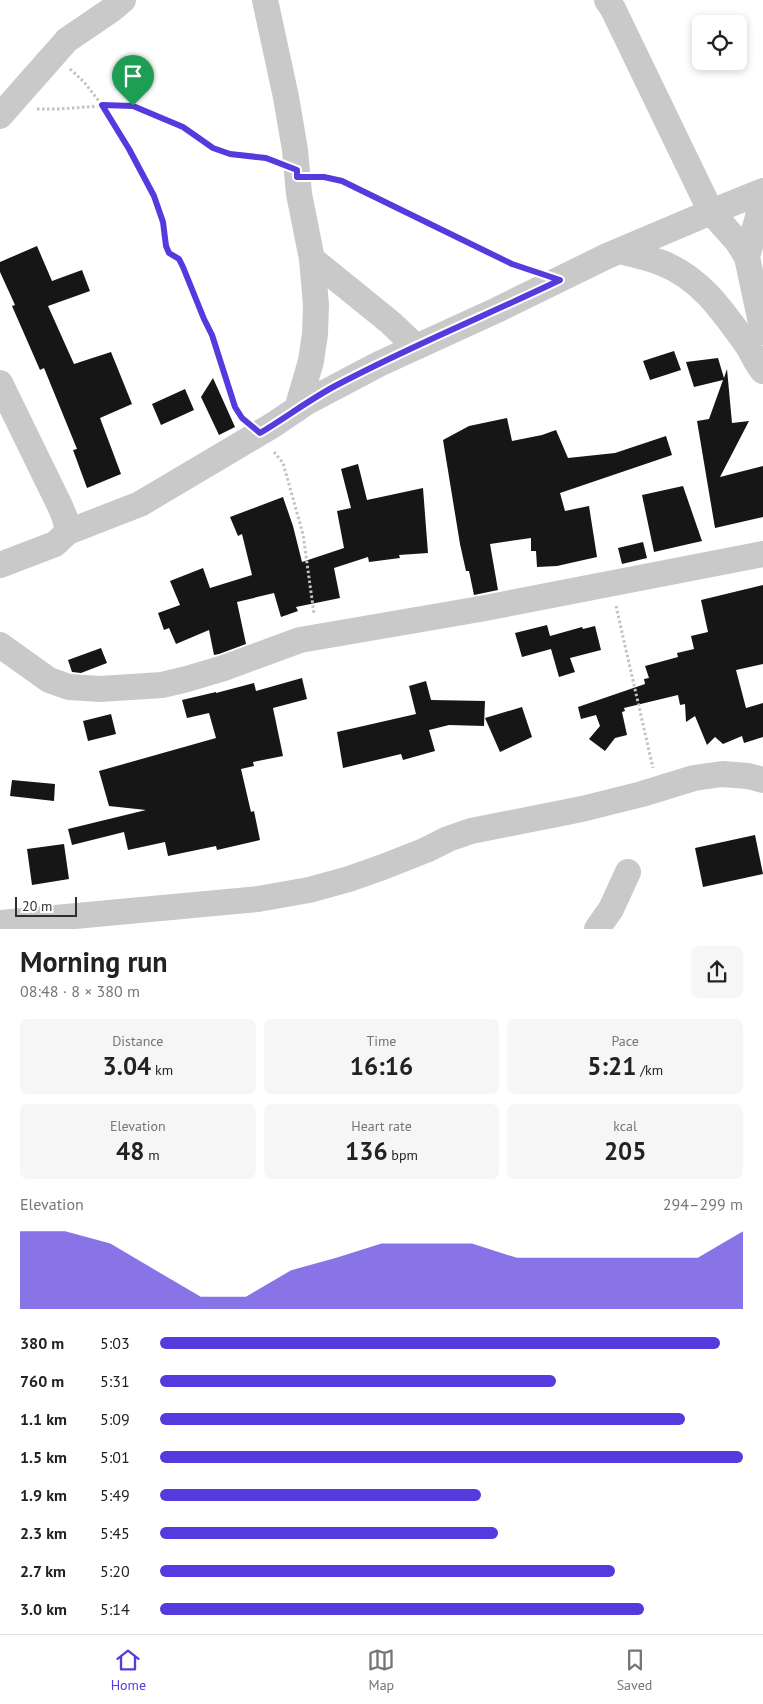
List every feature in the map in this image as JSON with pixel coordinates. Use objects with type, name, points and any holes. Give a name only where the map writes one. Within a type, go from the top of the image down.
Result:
[{"type":"street","points":[[0,116],[66,40],[123,0]]},
{"type":"street","points":[[265,0],[286,97],[298,194],[312,259],[316,305],[315,334],[311,361],[297,409]]},
{"type":"street","points":[[607,0],[711,212],[737,241],[747,257],[763,332]]},
{"type":"street","points":[[0,565],[55,544],[68,532],[140,504],[334,387],[621,251],[763,191]]},
{"type":"street","points":[[747,257],[759,213],[763,208]]},
{"type":"street","points":[[621,251],[662,264],[691,279],[712,298],[747,344],[755,362],[763,371]]},
{"type":"street","points":[[312,259],[361,298],[416,347]]},
{"type":"street","points":[[0,383],[60,506],[68,532]]},
{"type":"street","points":[[0,644],[49,680],[69,687],[100,689],[162,685],[224,668],[276,648],[316,637],[480,609],[763,554]]},
{"type":"street","points":[[0,923],[258,899],[309,890],[383,867],[471,831],[582,808],[694,778],[722,774],[748,776],[763,780]]},
{"type":"street","points":[[597,929],[611,908],[628,872]]},
{"type":"path","points":[[53,54],[84,82],[102,105],[129,149],[154,196],[163,222],[166,246],[169,253],[179,259],[212,335],[235,407],[242,418],[260,433],[283,463],[303,534],[316,637]]},
{"type":"path","points":[[30,110],[102,105],[133,106],[183,127],[213,148],[230,154],[266,158],[297,174],[342,181],[512,264],[560,280]]},
{"type":"path","points":[[610,584],[658,789]]},
{"type":"building","points":[[37,246],[52,281],[82,270],[90,291],[48,306],[74,364],[111,352],[132,404],[100,418],[121,474],[87,488],[73,450],[77,449],[44,368],[40,370],[12,306],[15,305],[0,272],[0,262]]},
{"type":"building","points":[[674,351],[681,370],[650,380],[643,361]]},
{"type":"building","points":[[718,358],[724,378],[727,369],[732,423],[749,421],[720,477],[763,466],[763,517],[715,528],[697,421],[709,419],[723,380],[694,387],[686,362]]},
{"type":"building","points":[[213,378],[235,427],[219,435],[201,397]]},
{"type":"building","points":[[185,389],[194,410],[161,425],[152,404]]},
{"type":"building","points":[[507,418],[512,441],[556,430],[568,458],[615,453],[666,436],[672,455],[560,493],[565,511],[589,506],[597,557],[557,566],[537,567],[536,551],[531,551],[531,538],[490,544],[498,590],[474,595],[469,571],[466,571],[460,544],[443,440],[469,426]]},
{"type":"building","points":[[358,464],[367,500],[423,488],[428,553],[399,555],[400,558],[369,562],[368,557],[334,568],[340,598],[296,607],[298,611],[281,617],[274,593],[237,602],[246,644],[219,654],[214,655],[209,630],[176,644],[169,628],[164,630],[158,613],[180,605],[170,581],[203,568],[210,588],[252,575],[242,534],[238,536],[230,517],[283,497],[302,562],[344,548],[337,511],[351,508],[341,469]]},
{"type":"building","points":[[683,486],[702,541],[654,552],[642,495]]},
{"type":"building","points":[[643,542],[647,558],[622,564],[618,548]]},
{"type":"building","points":[[763,585],[763,664],[736,670],[746,708],[763,703],[763,737],[744,743],[742,736],[723,744],[715,737],[707,745],[695,716],[686,722],[685,704],[680,705],[678,695],[624,708],[625,711],[622,712],[627,735],[615,738],[605,751],[589,739],[600,726],[596,715],[581,719],[578,707],[645,684],[644,679],[649,678],[645,666],[678,657],[677,653],[694,649],[691,636],[708,632],[701,600]]},
{"type":"building","points":[[547,625],[550,636],[582,627],[583,629],[595,626],[601,650],[570,658],[575,672],[559,677],[551,649],[522,657],[515,633]]},
{"type":"building","points":[[101,648],[107,663],[81,673],[72,672],[68,660]]},
{"type":"building","points":[[302,678],[307,699],[273,708],[283,756],[253,762],[254,766],[241,769],[251,812],[254,811],[260,840],[217,850],[216,846],[168,856],[165,842],[128,850],[124,832],[72,845],[68,829],[146,810],[109,806],[99,771],[216,738],[209,713],[187,718],[182,700],[254,683],[256,691]]},
{"type":"building","points":[[426,681],[431,700],[485,701],[484,726],[449,725],[429,730],[435,751],[403,760],[401,754],[343,768],[337,732],[416,714],[409,686]]},
{"type":"building","points":[[522,707],[532,737],[500,752],[485,718]]},
{"type":"building","points":[[111,714],[116,734],[88,741],[83,721]]},
{"type":"building","points":[[12,780],[55,784],[54,801],[10,796]]},
{"type":"building","points":[[755,835],[763,874],[703,887],[695,848]]},
{"type":"building","points":[[64,844],[69,879],[32,885],[27,849]]},
{"type":"route","points":[[102,105],[133,106],[183,127],[213,148],[230,154],[266,158],[297,170],[297,177],[324,177],[342,181],[512,264],[560,280],[378,364],[307,402],[260,433],[242,418],[235,407],[212,335],[183,267],[179,259],[169,253],[166,246],[163,222],[154,196],[129,149],[102,105]]}]
